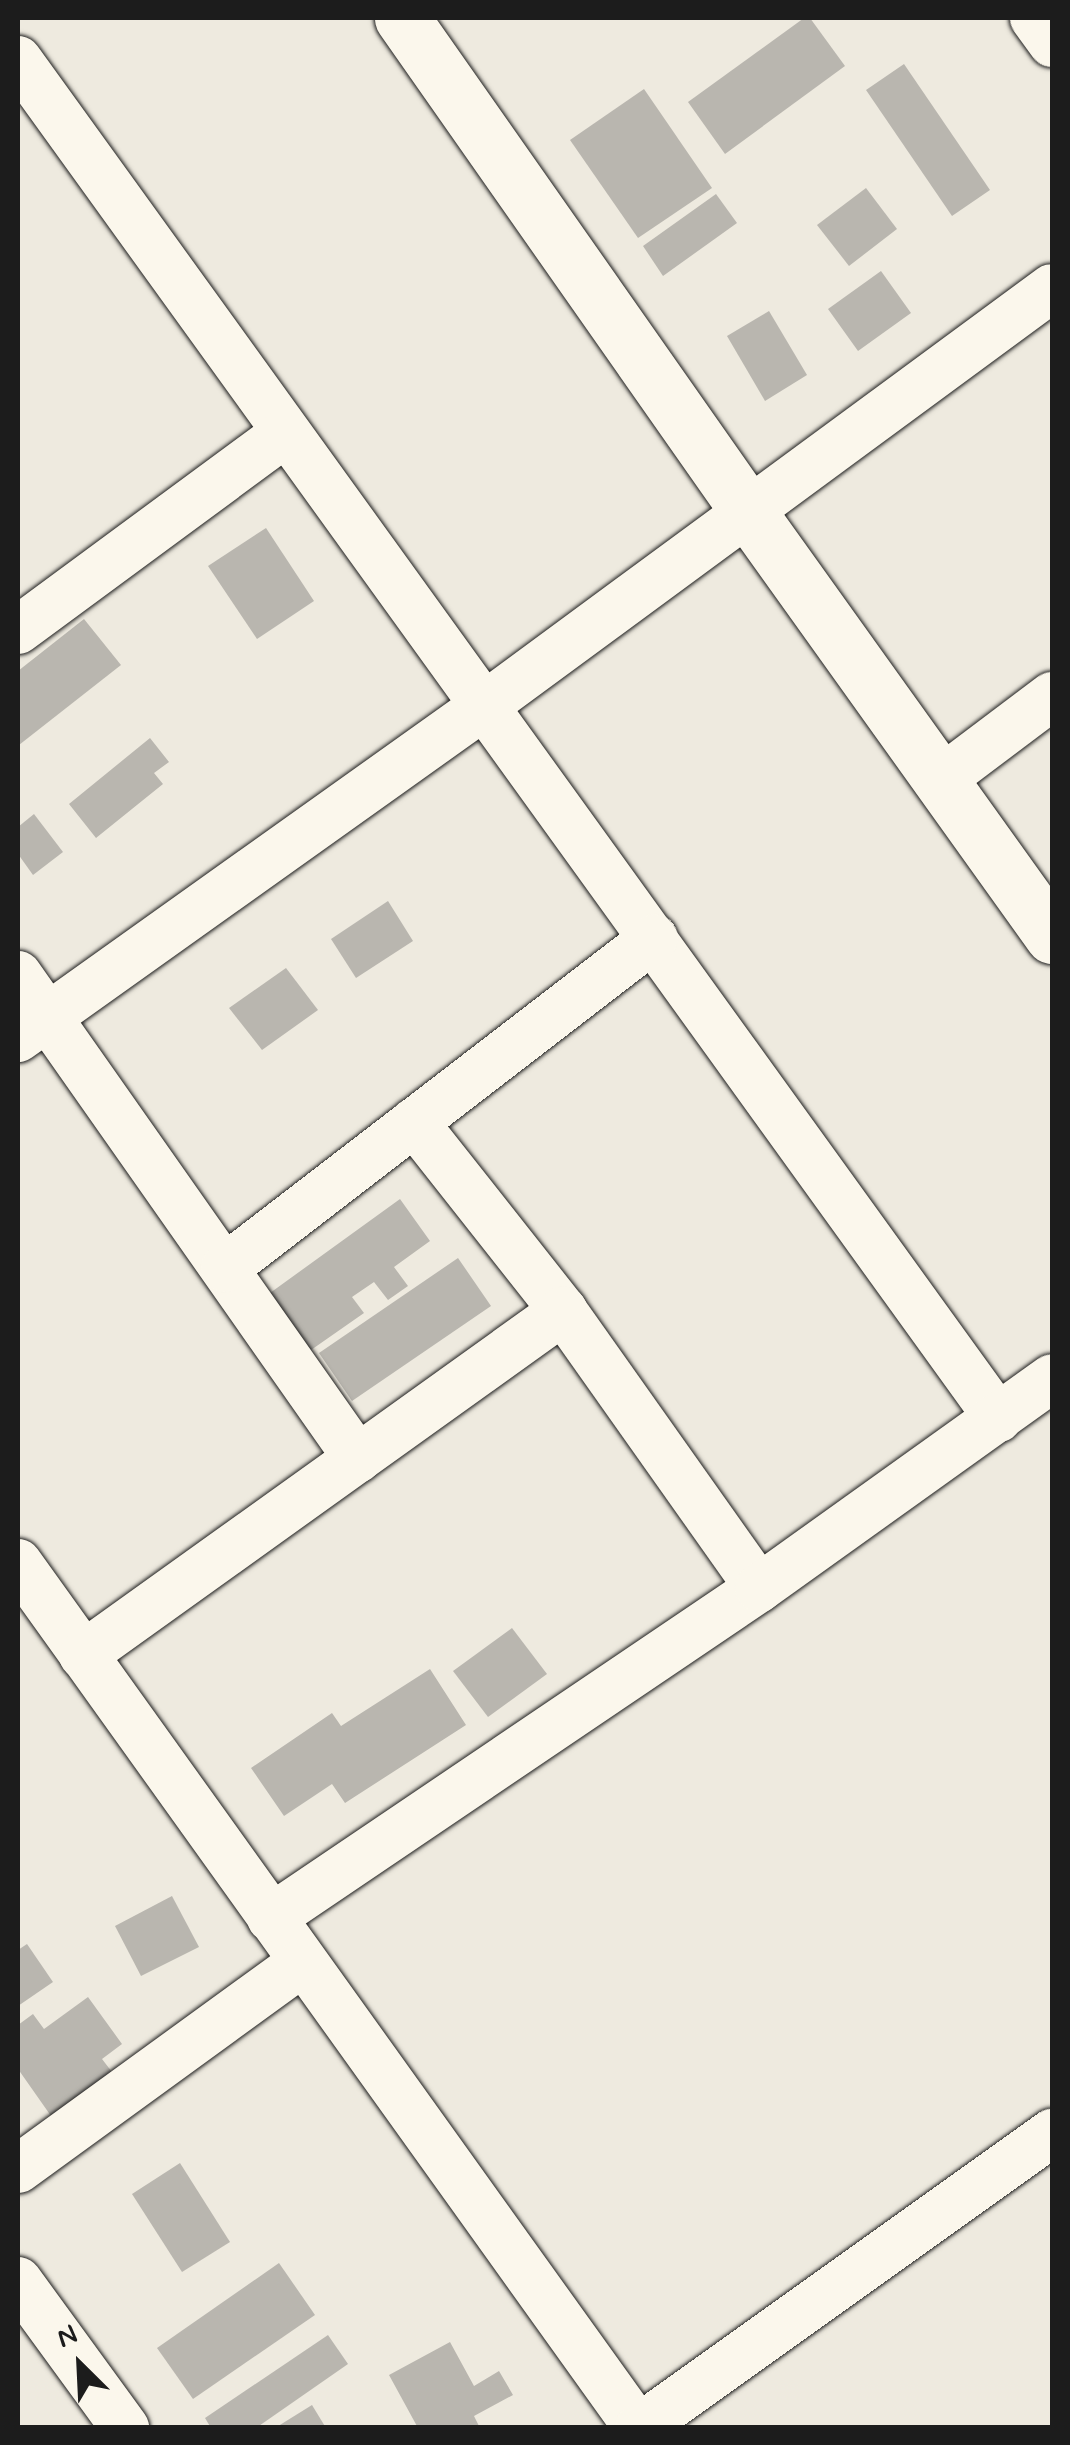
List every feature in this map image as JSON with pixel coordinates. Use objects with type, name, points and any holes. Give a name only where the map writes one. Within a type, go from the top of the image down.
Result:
[{"type":"street","points":[[402,18],[746,510],[1052,936]]},
{"type":"street","points":[[1034,18],[1052,43]]},
{"type":"street","points":[[18,60],[998,1418]]},
{"type":"street","points":[[33,1028],[484,706],[1052,288]]},
{"type":"street","points":[[25,610],[286,433]]},
{"type":"street","points":[[942,779],[1052,696]]},
{"type":"street","points":[[225,1268],[654,938]]},
{"type":"street","points":[[18,975],[33,1028],[225,1268],[358,1459]]},
{"type":"street","points":[[414,1122],[562,1312],[759,1588]]},
{"type":"street","points":[[83,1654],[562,1312]]},
{"type":"street","points":[[271,1918],[759,1588],[1052,1378]]},
{"type":"street","points":[[18,1563],[638,2428],[1052,2132]]},
{"type":"street","points":[[18,2169],[303,1962]]},
{"type":"street","points":[[18,2280],[125,2428]]},
{"type":"building","points":[[804,18],[810,18],[845,66],[725,154],[688,102]]},
{"type":"building","points":[[904,64],[990,190],[952,216],[866,90]]},
{"type":"building","points":[[644,89],[712,188],[638,238],[570,140]]},
{"type":"building","points":[[866,188],[897,229],[849,266],[817,225]]},
{"type":"building","points":[[716,194],[737,223],[663,276],[643,246]]},
{"type":"building","points":[[881,271],[911,313],[858,351],[828,309]]},
{"type":"building","points":[[769,311],[807,375],[765,401],[727,336]]},
{"type":"building","points":[[266,528],[314,601],[257,639],[208,566]]},
{"type":"building","points":[[84,619],[121,665],[19,745],[18,671]]},
{"type":"building","points":[[150,738],[169,762],[154,773],[163,784],[96,838],[69,804]]},
{"type":"building","points":[[34,814],[63,852],[33,875],[18,854],[18,827]]},
{"type":"building","points":[[388,901],[413,941],[356,978],[331,939]]},
{"type":"building","points":[[286,968],[318,1010],[262,1050],[229,1008]]},
{"type":"building","points":[[400,1199],[430,1241],[394,1267],[408,1286],[388,1300],[374,1282],[352,1297],[364,1313],[311,1350],[270,1293]]},
{"type":"building","points":[[458,1258],[491,1306],[352,1401],[319,1353]]},
{"type":"building","points":[[512,1628],[547,1674],[488,1717],[453,1671]]},
{"type":"building","points":[[430,1669],[466,1725],[345,1803],[332,1784],[284,1816],[251,1768],[332,1713],[341,1726]]},
{"type":"building","points":[[172,1896],[199,1947],[141,1976],[115,1926]]},
{"type":"building","points":[[27,1944],[53,1982],[18,2006],[18,1950]]},
{"type":"building","points":[[88,1997],[122,2044],[102,2059],[112,2072],[51,2116],[18,2069],[18,2025],[33,2014],[44,2029]]},
{"type":"building","points":[[180,2163],[230,2242],[182,2272],[132,2194]]},
{"type":"building","points":[[279,2263],[315,2315],[193,2399],[157,2348]]},
{"type":"building","points":[[328,2335],[348,2364],[256,2428],[211,2428],[205,2418]]},
{"type":"building","points":[[450,2342],[474,2386],[499,2371],[513,2395],[474,2416],[480,2428],[418,2428],[389,2375]]},
{"type":"building","points":[[312,2405],[326,2428],[275,2428]]}]
